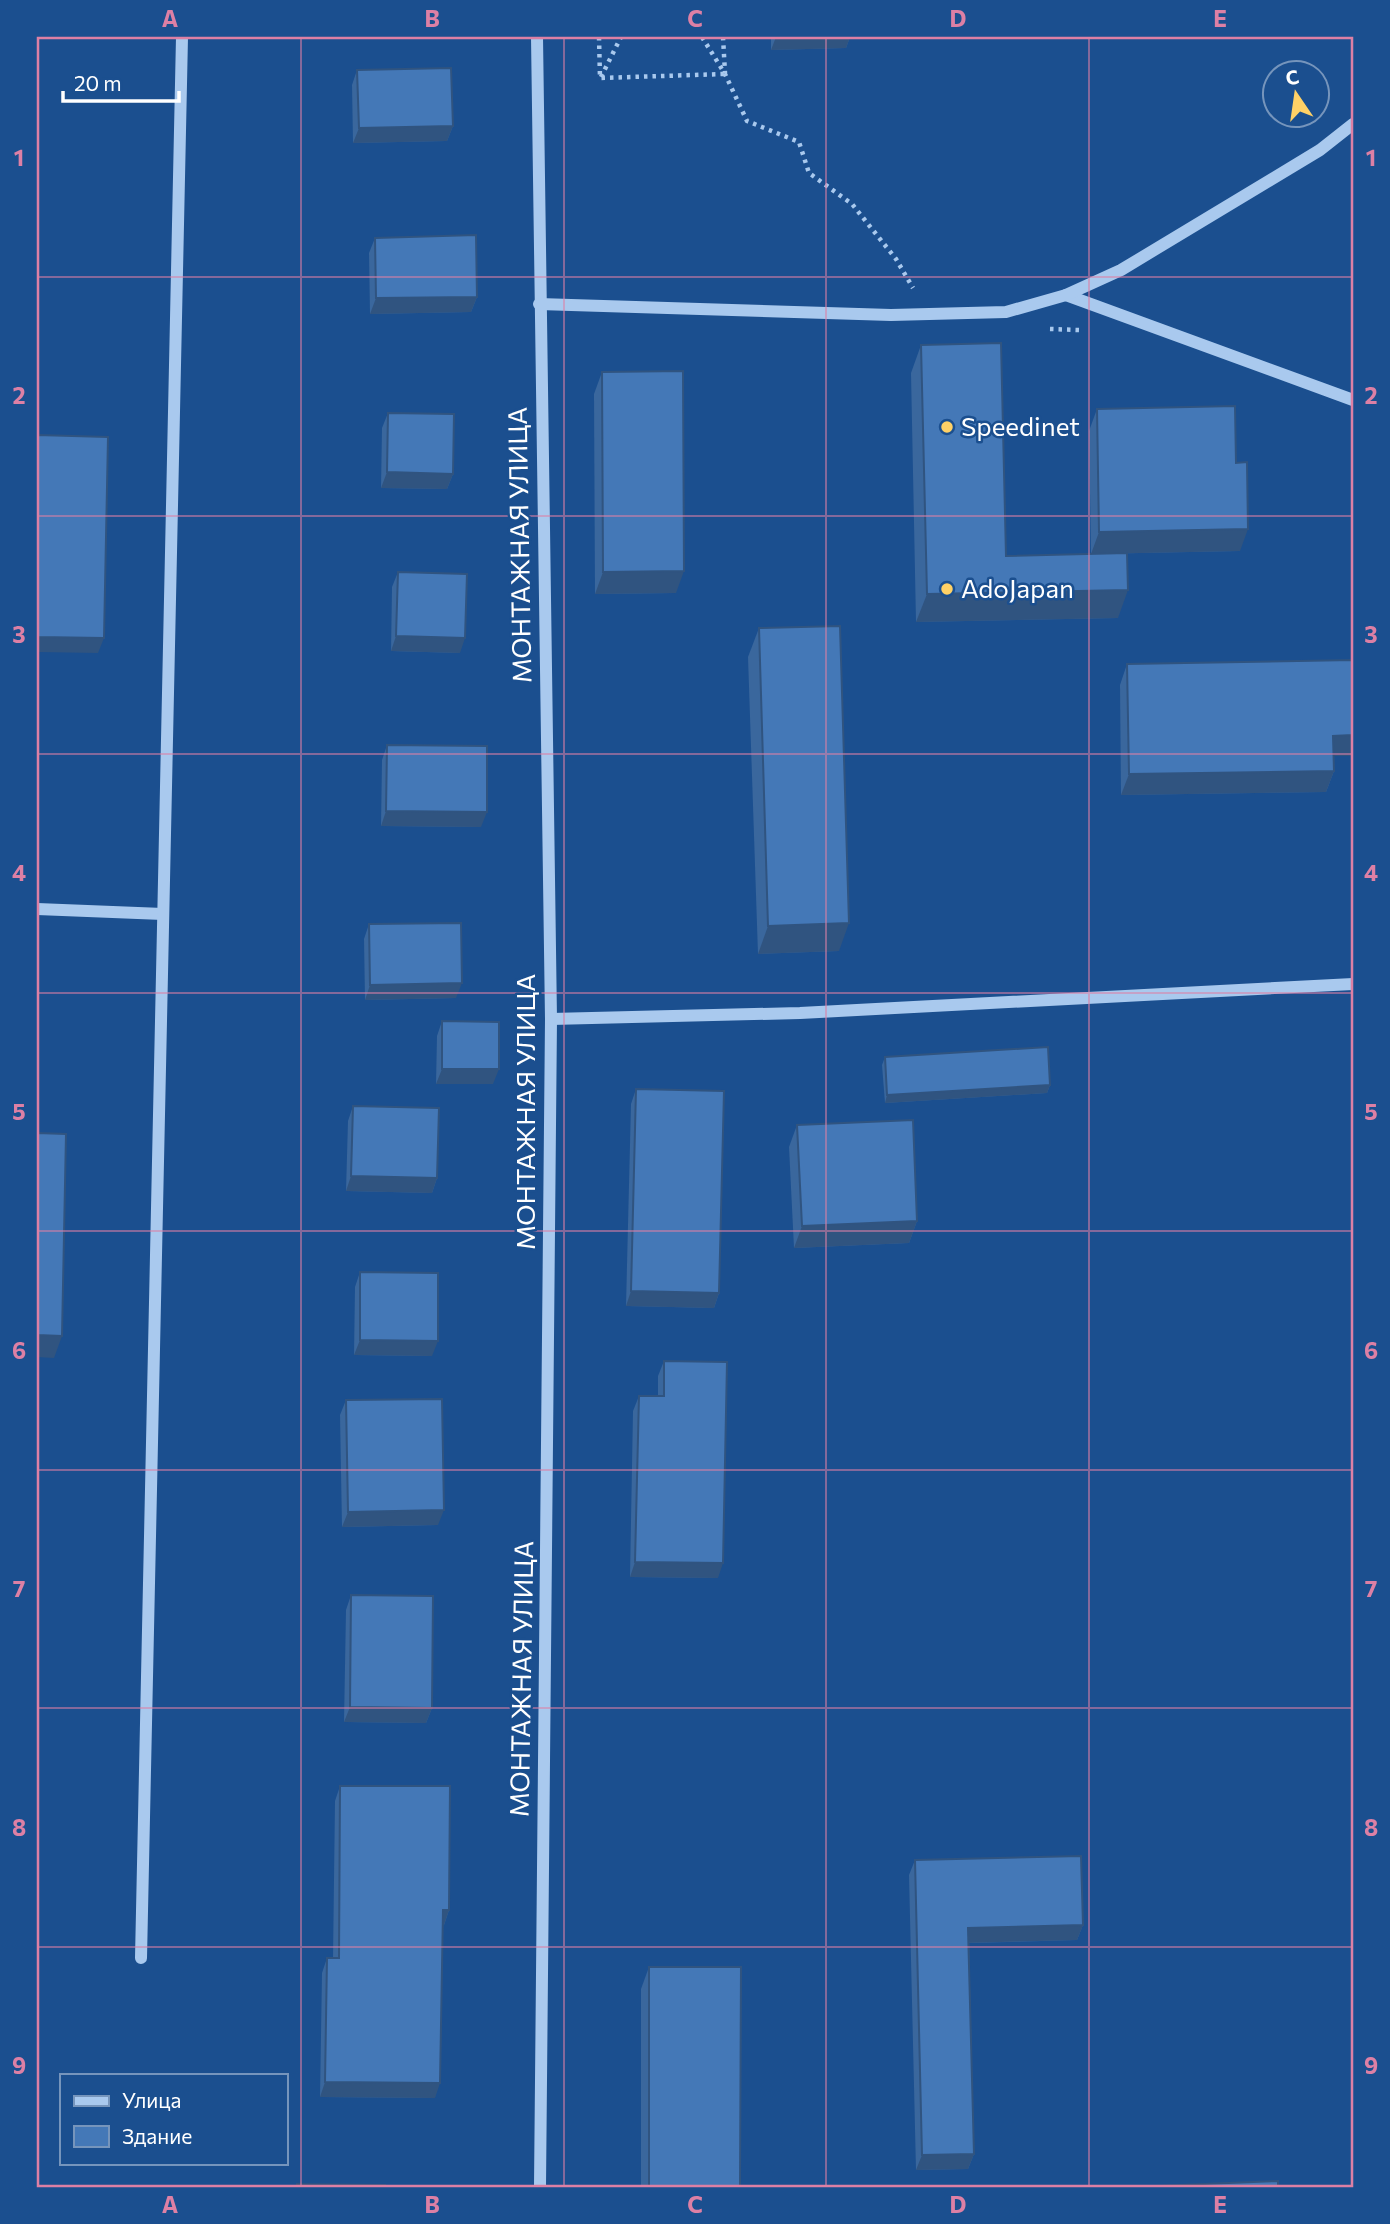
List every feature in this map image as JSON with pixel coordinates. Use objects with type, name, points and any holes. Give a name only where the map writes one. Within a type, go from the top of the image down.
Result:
[{"type":"street","points":[[141,1958],[182,37]]},
{"type":"street","name":"МОНТАЖНАЯ УЛИЦА","points":[[537,37],[551,1019],[540,2187]]},
{"type":"street","points":[[539,304],[891,315],[1006,312],[1066,295],[1121,270],[1320,150],[1353,124]]},
{"type":"street","points":[[1066,295],[1353,400]]},
{"type":"street","points":[[37,909],[163,914]]},
{"type":"street","points":[[551,1019],[800,1013],[1353,984]]},
{"type":"path","points":[[599,37],[600,78]]},
{"type":"path","points":[[600,78],[621,37]]},
{"type":"path","points":[[702,37],[747,121],[799,142],[808,173],[852,204],[896,259],[915,292]]},
{"type":"path","points":[[723,37],[724,74]]},
{"type":"path","points":[[600,78],[724,74]]},
{"type":"building","points":[[451,68],[453,126],[359,128],[357,70]]},
{"type":"building","points":[[476,235],[477,297],[376,298],[375,238]]},
{"type":"building","points":[[1001,343],[1006,556],[1127,553],[1128,590],[927,594],[921,345]]},
{"type":"building","points":[[683,371],[684,571],[603,572],[602,372]]},
{"type":"building","points":[[1235,406],[1236,463],[1247,462],[1248,529],[1099,532],[1097,409]]},
{"type":"building","points":[[388,413],[454,414],[453,474],[387,472]]},
{"type":"building","points":[[37,435],[108,437],[104,638],[37,637]]},
{"type":"building","points":[[398,572],[467,574],[465,638],[396,636]]},
{"type":"building","points":[[840,626],[849,923],[768,926],[759,628]]},
{"type":"building","points":[[1353,660],[1353,735],[1333,736],[1334,771],[1129,774],[1127,664]]},
{"type":"building","points":[[387,745],[487,746],[487,812],[386,811]]},
{"type":"building","points":[[461,923],[462,983],[370,985],[369,924]]},
{"type":"building","points":[[442,1021],[499,1022],[499,1069],[442,1069]]},
{"type":"building","points":[[1048,1047],[1050,1085],[887,1095],[885,1057]]},
{"type":"building","points":[[636,1089],[724,1091],[719,1293],[631,1291]]},
{"type":"building","points":[[353,1106],[439,1108],[437,1178],[351,1176]]},
{"type":"building","points":[[913,1120],[917,1221],[802,1226],[797,1125]]},
{"type":"building","points":[[37,1133],[66,1134],[62,1336],[37,1335]]},
{"type":"building","points":[[360,1272],[438,1273],[438,1341],[360,1340]]},
{"type":"building","points":[[664,1361],[727,1362],[723,1563],[635,1562],[639,1396],[664,1396]]},
{"type":"building","points":[[442,1399],[444,1510],[348,1512],[346,1400]]},
{"type":"building","points":[[351,1595],[433,1596],[432,1708],[350,1707]]},
{"type":"building","points":[[340,1786],[450,1786],[449,1910],[443,1910],[440,2083],[325,2082],[327,1958],[339,1958]]},
{"type":"building","points":[[1081,1856],[1083,1925],[968,1928],[974,2154],[922,2155],[915,1860]]},
{"type":"building","points":[[649,1967],[741,1967],[740,2187],[649,2187]]},
{"type":"building","points":[[1278,2181],[1278,2187],[1129,2187]]},
{"type":"building","points":[[297,2184],[385,2185],[385,2187],[297,2187]]},
{"type":"place","name":"Speedinet","points":[[947,427]]},
{"type":"place","name":"AdoJapan","points":[[947,589]]}]
